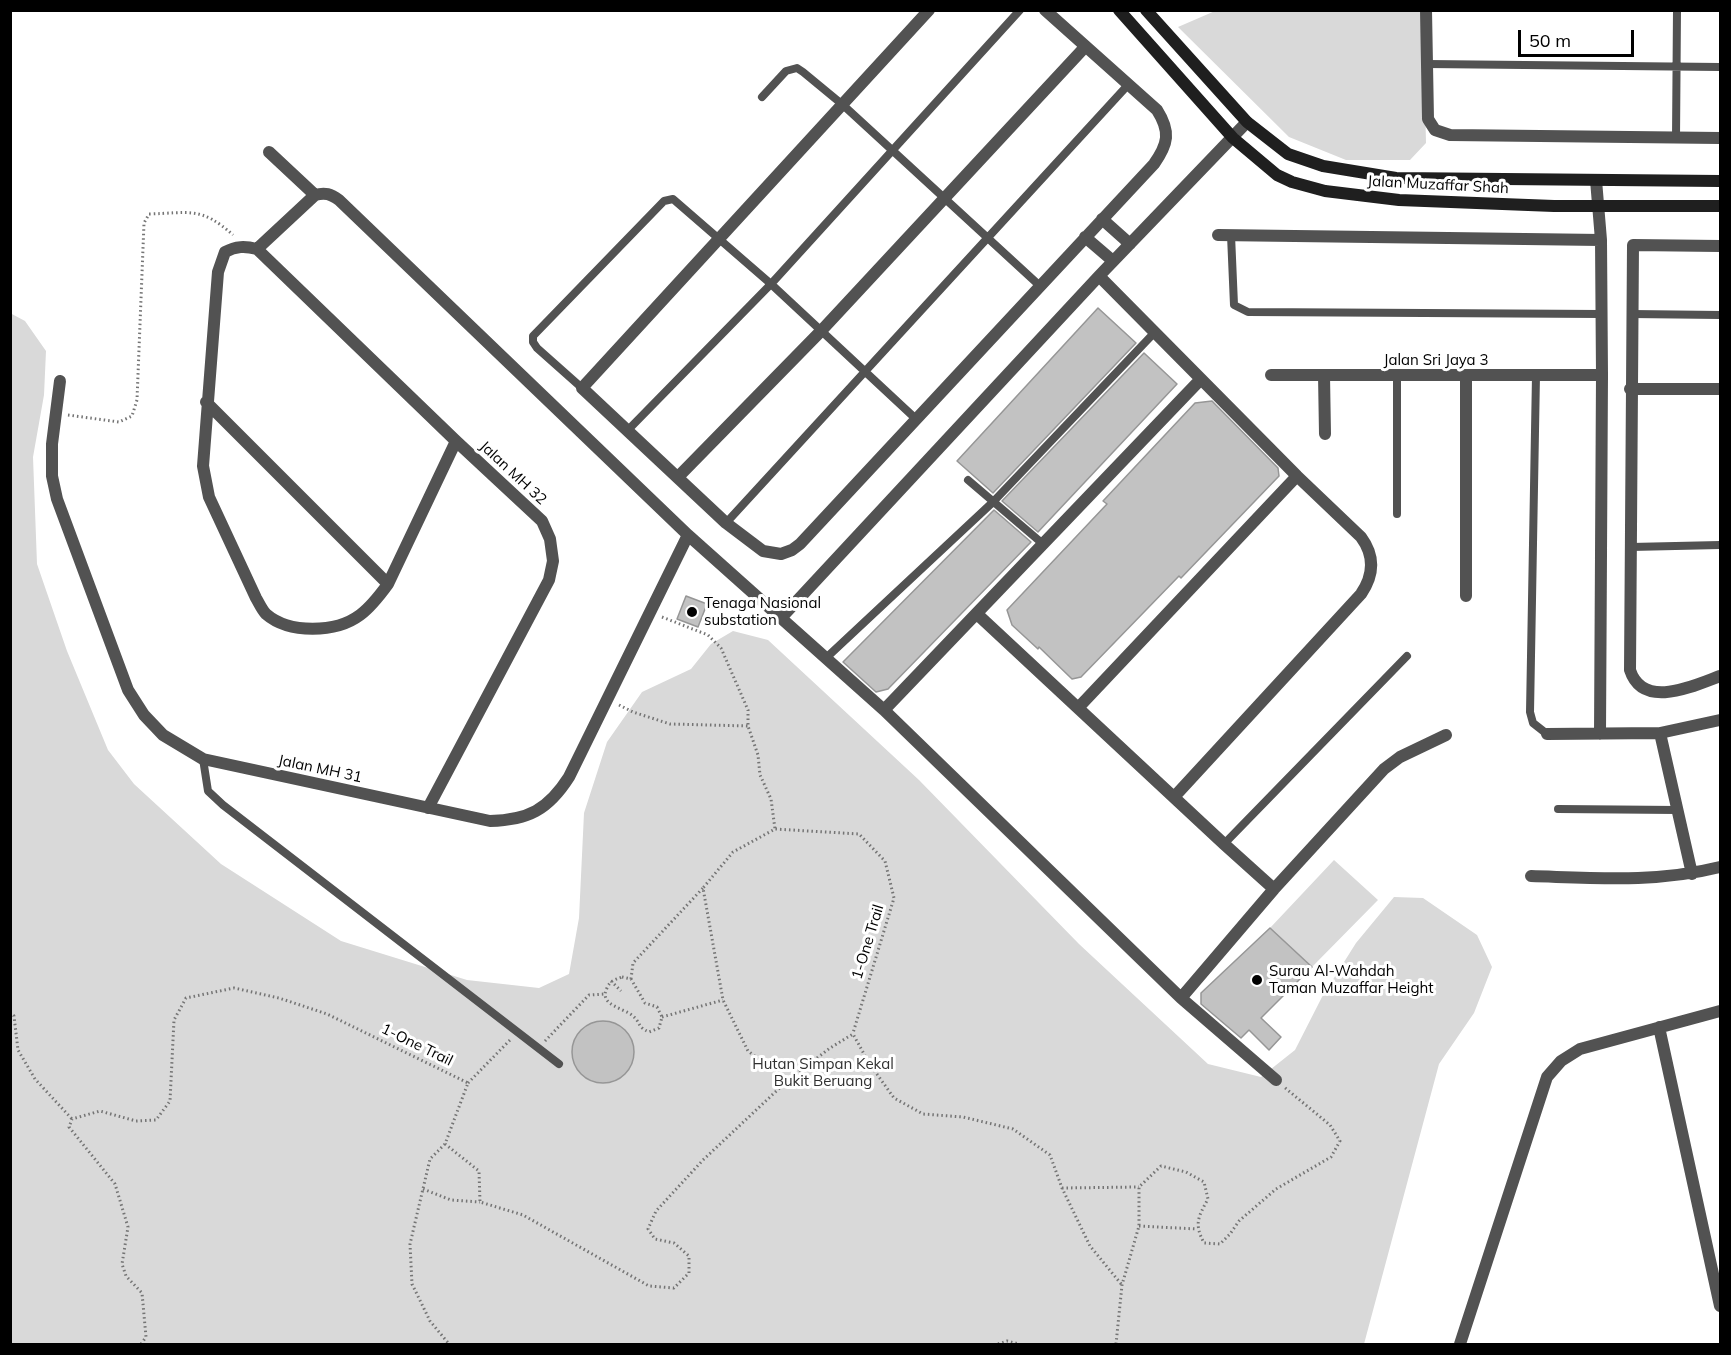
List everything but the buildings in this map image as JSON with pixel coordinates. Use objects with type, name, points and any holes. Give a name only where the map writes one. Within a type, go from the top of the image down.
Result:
[{"type":"main road","name":"Jalan Muzaffar Shah","points":[[1119,10],[1233,138],[1277,175],[1325,191],[1399,200],[1598,206],[1720,206]]},
{"type":"main road","name":"Jalan Muzaffar Shah","points":[[1146,10],[1247,122],[1288,154],[1323,166],[1396,178],[1720,181]]},
{"type":"street","points":[[929,10],[582,388],[726,523],[763,551],[782,554],[800,544],[1154,164],[1166,141],[1163,120],[1156,110],[1045,10]]},
{"type":"street","points":[[1426,10],[1428,119],[1435,130],[1450,135],[1720,138]]},
{"type":"street","points":[[678,477],[821,331],[1085,47]]},
{"type":"street","points":[[782,617],[1113,261],[1247,122]]},
{"type":"street","points":[[269,152],[315,195]]},
{"type":"street","points":[[1596,180],[1601,240],[1602,375],[1600,734]]},
{"type":"street","points":[[456,441],[388,584],[359,616],[337,627],[313,629],[285,624],[266,614],[256,598],[209,497],[203,466],[206,402],[218,272],[225,252],[233,247],[251,248],[315,195],[322,193],[332,195],[339,200],[688,535],[884,710],[1181,998],[1276,1080]]},
{"type":"street","points":[[1102,219],[1130,244]]},
{"type":"street","points":[[1225,235],[1601,240]]},
{"type":"street","points":[[1085,237],[1113,261]]},
{"type":"street","points":[[1720,246],[1633,245],[1630,389],[1630,670],[1634,682],[1642,688],[1653,691],[1681,691],[1720,676]]},
{"type":"street","name":"Jalan MH 32","points":[[251,248],[542,521],[550,539],[553,561],[549,580],[428,808]]},
{"type":"street","points":[[1099,276],[1297,476],[1361,537],[1368,547],[1372,572],[1369,583],[1361,594],[1175,796]]},
{"type":"street","name":"Jalan Sri Jaya 3","points":[[1271,375],[1602,375]]},
{"type":"street","points":[[1324,375],[1325,434]]},
{"type":"street","points":[[1466,375],[1466,596]]},
{"type":"street","points":[[884,710],[1201,379]]},
{"type":"street","name":"Jalan MH 31","points":[[60,381],[52,444],[52,476],[57,499],[128,690],[144,715],[163,735],[202,759],[490,821],[509,821],[527,815],[544,807],[558,795],[569,777],[688,535]]},
{"type":"street","points":[[1630,389],[1720,388]]},
{"type":"street","points":[[206,402],[388,584]]},
{"type":"street","points":[[1078,708],[1297,476]]},
{"type":"street","points":[[977,614],[1274,889]]},
{"type":"street","points":[[1547,734],[1660,733],[1720,720]]},
{"type":"street","points":[[1660,733],[1692,874]]},
{"type":"street","points":[[1181,998],[1274,889],[1384,769],[1400,757],[1446,735]]},
{"type":"street","points":[[1531,876],[1652,879],[1692,874],[1720,867]]},
{"type":"street","points":[[1460,1344],[1547,1077],[1561,1060],[1580,1049],[1720,1011]]},
{"type":"street","points":[[1659,1028],[1720,1306]]},
{"type":"lane","points":[[628,430],[771,284],[1020,10]]},
{"type":"lane","points":[[1676,138],[1677,10]]},
{"type":"lane","points":[[1427,64],[1720,66]]},
{"type":"lane","points":[[762,97],[786,71],[796,68],[843,105],[1040,286]]},
{"type":"lane","points":[[726,523],[1127,86]]},
{"type":"lane","points":[[582,388],[537,348],[533,342],[533,336],[664,201],[673,199],[771,284],[916,419]]},
{"type":"lane","points":[[1225,235],[1234,305],[1248,312],[1601,314]]},
{"type":"lane","points":[[1631,314],[1720,315]]},
{"type":"lane","points":[[826,658],[993,502],[1155,332]]},
{"type":"lane","points":[[1397,375],[1397,514]]},
{"type":"lane","points":[[1536,375],[1530,712],[1533,723],[1547,734]]},
{"type":"lane","points":[[968,480],[1043,544]]},
{"type":"lane","points":[[1631,547],[1720,545]]},
{"type":"lane","points":[[1224,844],[1407,656]]},
{"type":"lane","points":[[202,759],[208,791],[224,805],[559,1064]]},
{"type":"lane","points":[[1558,809],[1677,810]]},
{"type":"path","points":[[56,414],[119,422],[132,416],[137,400],[144,223],[148,214],[199,212],[219,223],[251,248]]},
{"type":"path","points":[[630,979],[622,977],[611,981],[605,994],[609,1004],[633,1017],[639,1028],[650,1032],[659,1028],[662,1017],[657,1007],[645,1003],[630,979],[633,963],[703,888],[733,852],[775,829],[771,799],[760,775],[758,754],[748,726],[748,710],[721,648],[708,635],[649,612]]},
{"type":"path","points":[[607,698],[633,712],[670,724],[748,726]]},
{"type":"path","name":"1-One Trail","points":[[775,829],[860,834],[885,861],[894,898],[853,1034]]},
{"type":"path","points":[[703,888],[723,1000],[748,1051],[787,1081]]},
{"type":"path","points":[[611,981],[621,991]]},
{"type":"path","name":"1-One Trail","points":[[72,1119],[100,1111],[136,1121],[156,1120],[170,1101],[174,1020],[186,998],[234,988],[279,998],[327,1014],[468,1083]]},
{"type":"path","points":[[539,1048],[589,995],[605,994]]},
{"type":"path","points":[[662,1017],[723,1000]]},
{"type":"path","points":[[10,1012],[14,1016],[18,1050],[35,1078],[72,1119],[69,1127],[115,1184],[128,1227],[122,1264],[126,1276],[142,1293],[147,1337],[141,1344]]},
{"type":"path","points":[[449,1344],[430,1321],[412,1284],[410,1244],[430,1160],[445,1144],[468,1083],[518,1032]]},
{"type":"path","points":[[423,1189],[451,1200],[480,1202],[523,1215],[649,1286],[674,1288],[689,1273],[689,1256],[674,1243],[655,1239],[648,1229],[656,1211],[704,1160],[787,1081],[830,1048],[853,1034],[869,1063],[894,1098],[923,1114],[963,1118],[1013,1129],[1050,1155],[1062,1188],[1090,1246],[1122,1285]]},
{"type":"path","points":[[1062,1188],[1139,1187],[1161,1166],[1186,1172],[1204,1182],[1208,1199],[1199,1214],[1197,1229],[1204,1243],[1220,1244],[1239,1221],[1276,1189],[1331,1157],[1340,1141],[1330,1125],[1276,1080]]},
{"type":"path","points":[[445,1144],[479,1171],[480,1202]]},
{"type":"path","points":[[1116,1344],[1122,1285],[1139,1226],[1139,1187]]},
{"type":"path","points":[[1139,1226],[1197,1229]]},
{"type":"path","points":[[998,1344],[1007,1341],[1019,1344]]},
{"type":"green space","points":[[1215,11],[1423,12],[1426,143],[1410,160],[1346,160],[1289,137],[1178,27]]},
{"type":"green space","name":"Hutan Simpan Kekal Bukit Beruang","points":[[10,313],[25,321],[46,351],[44,395],[33,457],[37,564],[67,651],[108,750],[134,784],[221,864],[341,941],[467,980],[539,988],[569,974],[579,918],[584,813],[607,742],[642,692],[691,669],[711,644],[733,631],[768,640],[919,780],[1079,944],[1208,1064],[1261,1077],[1295,1050],[1322,997],[1356,943],[1394,897],[1423,898],[1477,935],[1492,967],[1474,1013],[1439,1064],[1364,1344],[11,1344]]},
{"type":"green space","points":[[1334,860],[1378,900],[1312,967],[1270,928]]},
{"type":"place","name":"Tenaga Nasional substation","points":[[692,612]]},
{"type":"place","name":"Surau Al-Wahdah Taman Muzaffar Height","points":[[1257,980]]}]
